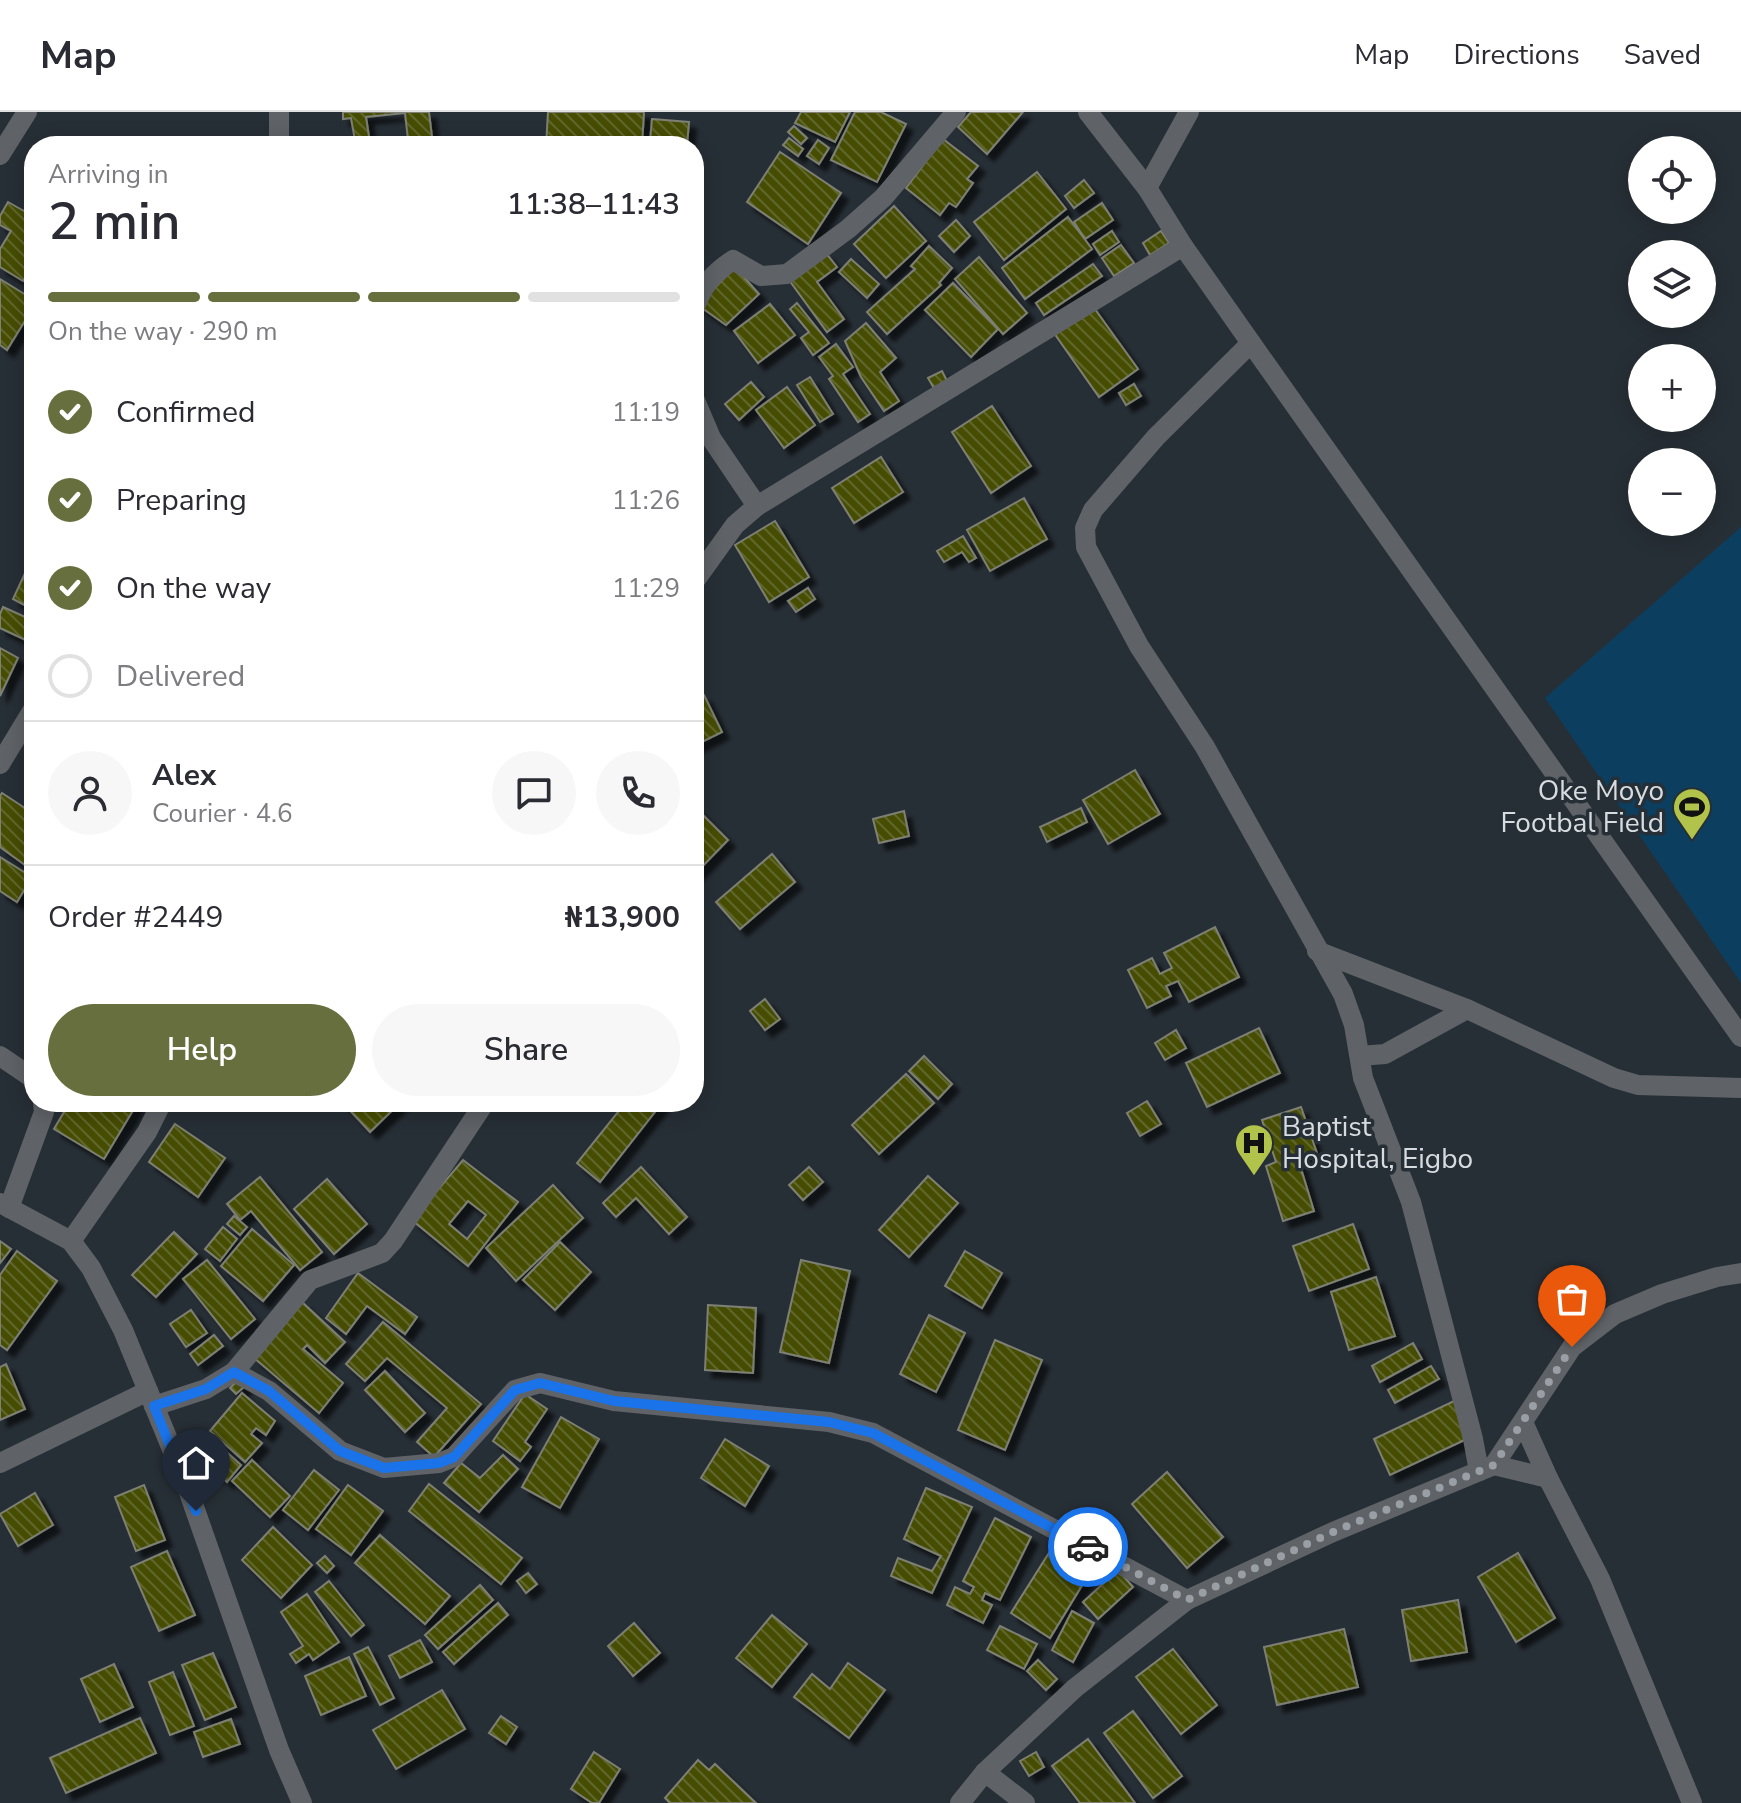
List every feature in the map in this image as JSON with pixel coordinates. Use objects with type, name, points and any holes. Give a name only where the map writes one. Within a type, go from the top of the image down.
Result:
[{"type":"street","points":[[0,155],[27,112]]},
{"type":"street","points":[[279,112],[279,136]]},
{"type":"street","points":[[704,286],[712,274],[733,260],[761,276],[787,274],[848,229],[893,188],[956,112]]},
{"type":"street","points":[[1088,112],[1147,188],[1183,246],[1741,1037]]},
{"type":"street","points":[[1147,188],[1189,112]]},
{"type":"street","points":[[704,568],[735,525],[757,506],[1183,246]]},
{"type":"street","points":[[1251,343],[1156,437],[1093,510],[1085,528],[1086,547],[1139,646],[1205,747],[1343,994],[1354,1025],[1363,1078],[1411,1202],[1473,1439],[1486,1468]]},
{"type":"street","points":[[704,422],[711,438],[757,506]]},
{"type":"street","points":[[0,764],[24,724]]},
{"type":"street","points":[[1317,951],[1467,1009],[1614,1078],[1638,1085],[1741,1088]]},
{"type":"street","points":[[1360,1056],[1385,1054],[1467,1009]]},
{"type":"street","points":[[0,1056],[24,1072]]},
{"type":"street","points":[[44,1112],[4,1205],[71,1241],[91,1268],[123,1330],[185,1481],[279,1750],[302,1803]]},
{"type":"street","points":[[71,1241],[147,1132],[157,1112]]},
{"type":"street","points":[[0,1463],[151,1399],[206,1389],[234,1372],[310,1280],[382,1253],[478,1112]]},
{"type":"street","points":[[960,1803],[985,1772],[1075,1688],[1187,1600],[1333,1532],[1486,1468],[1523,1422],[1572,1347],[1615,1314],[1662,1294],[1741,1273]]},
{"type":"street","points":[[234,1372],[269,1391],[340,1451],[384,1468],[439,1463],[454,1457],[515,1390],[540,1383],[614,1401],[829,1422],[873,1433],[1187,1600]]},
{"type":"street","points":[[1523,1422],[1600,1579],[1692,1803]]},
{"type":"street","points":[[1486,1468],[1548,1478]]},
{"type":"street","points":[[985,1772],[1025,1803]]},
{"type":"shaded area","name":"Oke Moyo Footbal Field","points":[[1741,527],[1741,983],[1545,698]]},
{"type":"building","points":[[343,112],[429,112],[432,136],[408,136],[405,113],[366,117],[369,136],[354,136],[351,118],[343,119]]},
{"type":"building","points":[[548,112],[644,112],[643,136],[547,136]]},
{"type":"building","points":[[801,112],[850,112],[835,142],[795,123]]},
{"type":"building","points":[[855,112],[881,112],[906,124],[877,182],[831,160]]},
{"type":"building","points":[[971,112],[1023,112],[987,154],[958,127]]},
{"type":"building","points":[[652,119],[689,122],[688,136],[651,136]]},
{"type":"building","points":[[794,126],[807,138],[801,144],[788,132]]},
{"type":"building","points":[[789,138],[803,149],[798,156],[783,145]]},
{"type":"building","points":[[943,139],[978,166],[967,179],[973,183],[956,207],[949,203],[940,215],[906,188]]},
{"type":"building","points":[[818,140],[829,148],[819,164],[807,156]]},
{"type":"building","points":[[780,152],[841,193],[808,244],[747,202]]},
{"type":"building","points":[[1037,172],[1066,209],[1004,260],[974,222]]},
{"type":"building","points":[[1084,180],[1094,193],[1074,208],[1065,196]]},
{"type":"building","points":[[8,202],[24,211],[23,281],[0,267],[0,249],[11,231],[0,225],[0,216]]},
{"type":"building","points":[[1102,203],[1113,220],[1085,239],[1074,222]]},
{"type":"building","points":[[894,206],[926,241],[886,278],[854,244]]},
{"type":"building","points":[[1068,217],[1092,249],[1025,299],[1002,268]]},
{"type":"building","points":[[956,220],[970,236],[954,252],[939,236]]},
{"type":"building","points":[[1112,231],[1119,242],[1100,255],[1093,244]]},
{"type":"building","points":[[1161,231],[1169,243],[1150,255],[1143,243]]},
{"type":"building","points":[[1121,245],[1134,263],[1114,276],[1102,258]]},
{"type":"building","points":[[929,246],[952,268],[939,283],[941,285],[887,334],[867,312],[915,269],[911,266]]},
{"type":"building","points":[[826,253],[837,267],[817,282],[844,319],[827,332],[789,280]]},
{"type":"building","points":[[979,257],[1027,313],[1003,334],[955,279]]},
{"type":"building","points":[[851,259],[879,284],[867,298],[839,272]]},
{"type":"building","points":[[1093,264],[1102,276],[1044,315],[1036,303]]},
{"type":"building","points":[[735,267],[759,294],[726,325],[704,309],[704,299]]},
{"type":"building","points":[[0,279],[24,294],[24,322],[7,350],[0,345]]},
{"type":"building","points":[[953,283],[998,329],[971,357],[925,310]]},
{"type":"building","points":[[797,303],[829,343],[813,355],[801,338],[809,332],[790,309]]},
{"type":"building","points":[[770,304],[795,335],[758,363],[734,331]]},
{"type":"building","points":[[1092,305],[1138,369],[1099,397],[1054,333]]},
{"type":"building","points":[[866,323],[896,358],[880,372],[899,401],[884,411],[861,377],[845,341]]},
{"type":"building","points":[[836,344],[853,367],[843,374],[870,414],[858,422],[829,379],[833,376],[819,357]]},
{"type":"building","points":[[942,371],[948,383],[935,390],[928,378]]},
{"type":"building","points":[[810,377],[833,414],[820,422],[797,385]]},
{"type":"building","points":[[751,382],[764,397],[739,420],[725,404]]},
{"type":"building","points":[[1134,384],[1141,396],[1126,405],[1119,393]]},
{"type":"building","points":[[787,387],[815,425],[784,448],[756,410]]},
{"type":"building","points":[[992,406],[1031,466],[991,493],[952,432]]},
{"type":"building","points":[[881,457],[903,492],[854,523],[832,488]]},
{"type":"building","points":[[1024,498],[1047,539],[990,571],[967,530]]},
{"type":"building","points":[[775,521],[809,577],[769,602],[735,545]]},
{"type":"building","points":[[963,536],[976,558],[969,562],[962,552],[944,562],[937,551]]},
{"type":"building","points":[[24,575],[24,605],[13,599]]},
{"type":"building","points":[[808,588],[815,599],[796,612],[788,601]]},
{"type":"building","points":[[3,607],[24,616],[24,639],[0,628]]},
{"type":"building","points":[[0,648],[18,658],[0,696]]},
{"type":"building","points":[[704,695],[722,732],[704,741]]},
{"type":"building","points":[[1135,770],[1160,814],[1108,844],[1083,800]]},
{"type":"building","points":[[2,793],[24,807],[24,864],[0,847]]},
{"type":"building","points":[[1081,808],[1087,822],[1047,842],[1040,827]]},
{"type":"building","points":[[904,811],[909,836],[879,843],[873,819]]},
{"type":"building","points":[[704,816],[728,840],[704,865]]},
{"type":"building","points":[[772,854],[795,882],[740,929],[716,902]]},
{"type":"building","points":[[0,857],[24,872],[24,890],[17,902],[0,891]]},
{"type":"building","points":[[1215,927],[1239,977],[1189,1002],[1178,981],[1166,986],[1171,996],[1147,1008],[1128,970],[1152,958],[1160,974],[1172,968],[1164,953]]},
{"type":"building","points":[[765,999],[780,1019],[765,1030],[750,1011]]},
{"type":"building","points":[[1259,1028],[1280,1073],[1207,1107],[1186,1063]]},
{"type":"building","points":[[1176,1030],[1186,1048],[1165,1060],[1155,1043]]},
{"type":"building","points":[[924,1056],[952,1084],[938,1099],[909,1071]]},
{"type":"building","points":[[906,1074],[934,1103],[879,1154],[852,1125]]},
{"type":"building","points":[[1147,1101],[1161,1124],[1140,1136],[1127,1113]]},
{"type":"building","points":[[1301,1107],[1318,1156],[1299,1162],[1314,1211],[1283,1221],[1266,1166],[1276,1162],[1262,1120]]},
{"type":"building","points":[[64,1112],[132,1112],[104,1159],[54,1129]]},
{"type":"building","points":[[351,1112],[391,1112],[370,1132]]},
{"type":"building","points":[[618,1112],[655,1112],[600,1182],[577,1163]]},
{"type":"building","points":[[175,1124],[225,1158],[198,1197],[149,1162]]},
{"type":"building","points":[[463,1160],[518,1202],[468,1266],[412,1220]],"holes":[[[468,1201],[486,1215],[467,1239],[449,1224]]]},
{"type":"building","points":[[641,1167],[687,1217],[669,1234],[636,1198],[616,1217],[603,1203]]},
{"type":"building","points":[[809,1167],[823,1182],[803,1200],[789,1185]]},
{"type":"building","points":[[928,1176],[958,1203],[909,1257],[879,1230]]},
{"type":"building","points":[[260,1177],[322,1252],[300,1270],[251,1211],[240,1220],[227,1204]]},
{"type":"building","points":[[327,1179],[367,1224],[334,1254],[294,1209]]},
{"type":"building","points":[[553,1185],[583,1218],[516,1281],[486,1248]]},
{"type":"building","points":[[234,1216],[247,1227],[240,1235],[227,1224]]},
{"type":"building","points":[[1353,1224],[1369,1269],[1309,1291],[1293,1246]]},
{"type":"building","points":[[223,1227],[237,1239],[220,1261],[205,1249]]},
{"type":"building","points":[[252,1229],[294,1265],[263,1301],[221,1266]]},
{"type":"building","points":[[174,1232],[197,1254],[156,1297],[132,1275]]},
{"type":"building","points":[[0,1241],[11,1249],[0,1263]]},
{"type":"building","points":[[560,1242],[591,1272],[555,1310],[523,1280]]},
{"type":"building","points":[[17,1251],[57,1281],[7,1350],[0,1345],[0,1275]]},
{"type":"building","points":[[965,1251],[1002,1273],[982,1308],[945,1286]]},
{"type":"building","points":[[207,1260],[255,1319],[231,1339],[183,1279]]},
{"type":"building","points":[[801,1260],[850,1271],[829,1363],[780,1352]]},
{"type":"building","points":[[358,1273],[417,1317],[405,1334],[367,1306],[346,1334],[326,1318]]},
{"type":"building","points":[[1376,1277],[1395,1336],[1349,1350],[1331,1292]]},
{"type":"building","points":[[302,1302],[345,1342],[325,1363],[307,1345],[303,1349],[343,1383],[319,1413],[254,1358]]},
{"type":"building","points":[[708,1305],[756,1308],[753,1373],[705,1370]]},
{"type":"building","points":[[191,1310],[207,1333],[186,1347],[170,1324]]},
{"type":"building","points":[[929,1315],[965,1333],[936,1392],[900,1374]]},
{"type":"building","points":[[383,1322],[481,1404],[434,1457],[417,1442],[447,1408],[387,1358],[365,1381],[346,1364]]},
{"type":"building","points":[[214,1335],[223,1346],[198,1365],[190,1354]]},
{"type":"building","points":[[995,1340],[1042,1360],[1005,1450],[958,1430]]},
{"type":"building","points":[[1413,1343],[1422,1359],[1380,1382],[1372,1366]]},
{"type":"building","points":[[6,1364],[25,1409],[0,1420],[0,1367]]},
{"type":"building","points":[[1431,1366],[1439,1379],[1395,1403],[1388,1390]]},
{"type":"building","points":[[385,1371],[425,1413],[405,1432],[365,1390]]},
{"type":"building","points":[[239,1379],[245,1386],[236,1394],[230,1388]]},
{"type":"building","points":[[242,1393],[275,1421],[266,1435],[256,1428],[251,1434],[262,1443],[245,1462],[210,1431]]},
{"type":"building","points":[[525,1394],[547,1409],[525,1442],[531,1447],[520,1461],[493,1441]]},
{"type":"building","points":[[1454,1401],[1471,1437],[1390,1475],[1374,1439]]},
{"type":"building","points":[[561,1417],[599,1439],[560,1508],[522,1487]]},
{"type":"building","points":[[725,1439],[769,1466],[745,1506],[701,1478]]},
{"type":"building","points":[[221,1447],[241,1465],[227,1482],[207,1463]]},
{"type":"building","points":[[503,1455],[518,1469],[479,1512],[444,1483],[461,1463],[480,1478]]},
{"type":"building","points":[[252,1460],[290,1496],[270,1517],[232,1481]]},
{"type":"building","points":[[314,1470],[339,1490],[308,1530],[283,1510]]},
{"type":"building","points":[[1167,1472],[1223,1537],[1187,1568],[1132,1504]]},
{"type":"building","points":[[429,1484],[522,1558],[501,1584],[409,1511]]},
{"type":"building","points":[[144,1485],[165,1540],[136,1551],[115,1497]]},
{"type":"building","points":[[348,1485],[383,1511],[351,1555],[316,1529]]},
{"type":"building","points":[[926,1488],[972,1507],[932,1593],[891,1576],[898,1558],[932,1571],[941,1556],[904,1539]]},
{"type":"building","points":[[35,1493],[53,1525],[18,1546],[0,1514]]},
{"type":"building","points":[[995,1518],[1031,1537],[1000,1600],[985,1593],[982,1600],[992,1605],[983,1623],[947,1605],[955,1587],[970,1594],[974,1587],[963,1581]]},
{"type":"building","points":[[273,1527],[312,1565],[281,1598],[242,1560]]},
{"type":"building","points":[[380,1535],[450,1596],[425,1624],[355,1563]]},
{"type":"building","points":[[1054,1545],[1092,1569],[1050,1638],[1011,1613]]},
{"type":"building","points":[[167,1551],[195,1615],[159,1631],[131,1567]]},
{"type":"building","points":[[1518,1553],[1555,1618],[1516,1642],[1478,1577]]},
{"type":"building","points":[[325,1556],[334,1566],[327,1573],[317,1563]]},
{"type":"building","points":[[1118,1570],[1133,1587],[1098,1619],[1083,1602]]},
{"type":"building","points":[[528,1573],[537,1584],[526,1593],[517,1581]]},
{"type":"building","points":[[329,1581],[364,1625],[351,1636],[315,1592]]},
{"type":"building","points":[[480,1585],[493,1600],[438,1649],[425,1635]]},
{"type":"building","points":[[307,1594],[339,1642],[313,1660],[309,1654],[296,1663],[290,1654],[303,1646],[281,1612]]},
{"type":"building","points":[[1458,1600],[1467,1652],[1411,1661],[1402,1610]]},
{"type":"building","points":[[498,1603],[508,1615],[454,1664],[443,1652]]},
{"type":"building","points":[[1072,1611],[1094,1623],[1073,1662],[1052,1650]]},
{"type":"building","points":[[772,1615],[807,1644],[772,1687],[736,1658]]},
{"type":"building","points":[[634,1623],[660,1653],[633,1676],[608,1646]]},
{"type":"building","points":[[1000,1626],[1037,1644],[1024,1669],[987,1650]]},
{"type":"building","points":[[1344,1629],[1358,1687],[1277,1705],[1264,1647]]},
{"type":"building","points":[[420,1640],[432,1662],[400,1678],[389,1656]]},
{"type":"building","points":[[368,1647],[394,1698],[380,1705],[354,1654]]},
{"type":"building","points":[[1173,1649],[1217,1705],[1181,1734],[1136,1677]]},
{"type":"building","points":[[213,1653],[236,1707],[205,1720],[182,1665]]},
{"type":"building","points":[[349,1657],[366,1696],[321,1715],[305,1676]]},
{"type":"building","points":[[1038,1660],[1057,1679],[1046,1690],[1027,1671]]},
{"type":"building","points":[[848,1663],[885,1690],[849,1738],[794,1697],[812,1674],[830,1689]]},
{"type":"building","points":[[114,1664],[133,1707],[100,1722],[81,1679]]},
{"type":"building","points":[[173,1672],[194,1726],[170,1735],[149,1682]]},
{"type":"building","points":[[442,1690],[465,1729],[396,1769],[373,1730]]},
{"type":"building","points":[[1133,1711],[1182,1776],[1153,1798],[1104,1733]]},
{"type":"building","points":[[501,1716],[517,1727],[506,1744],[489,1733]]},
{"type":"building","points":[[140,1718],[156,1753],[66,1793],[50,1758]]},
{"type":"building","points":[[231,1719],[240,1744],[203,1757],[194,1732]]},
{"type":"building","points":[[1088,1739],[1135,1803],[1080,1803],[1052,1766]]},
{"type":"building","points":[[594,1752],[620,1769],[599,1803],[592,1803],[571,1789]]},
{"type":"building","points":[[1036,1752],[1044,1767],[1029,1776],[1020,1761]]},
{"type":"building","points":[[698,1760],[709,1770],[715,1764],[756,1803],[670,1803],[665,1798]]},
{"type":"way so far","points":[[1088,1547],[1187,1600],[1333,1532],[1494,1465],[1572,1347]]},
{"type":"place","name":"Oke Moyo Footbal Field","points":[[1692,841]]},
{"type":"place","name":"Baptist Hospital, Eigbo","points":[[1254,1177]]},
{"type":"route","points":[[196,1511],[154,1406],[206,1389],[234,1372],[269,1391],[340,1451],[384,1468],[439,1463],[454,1457],[515,1390],[540,1383],[614,1401],[829,1422],[873,1433],[1088,1547]]}]
